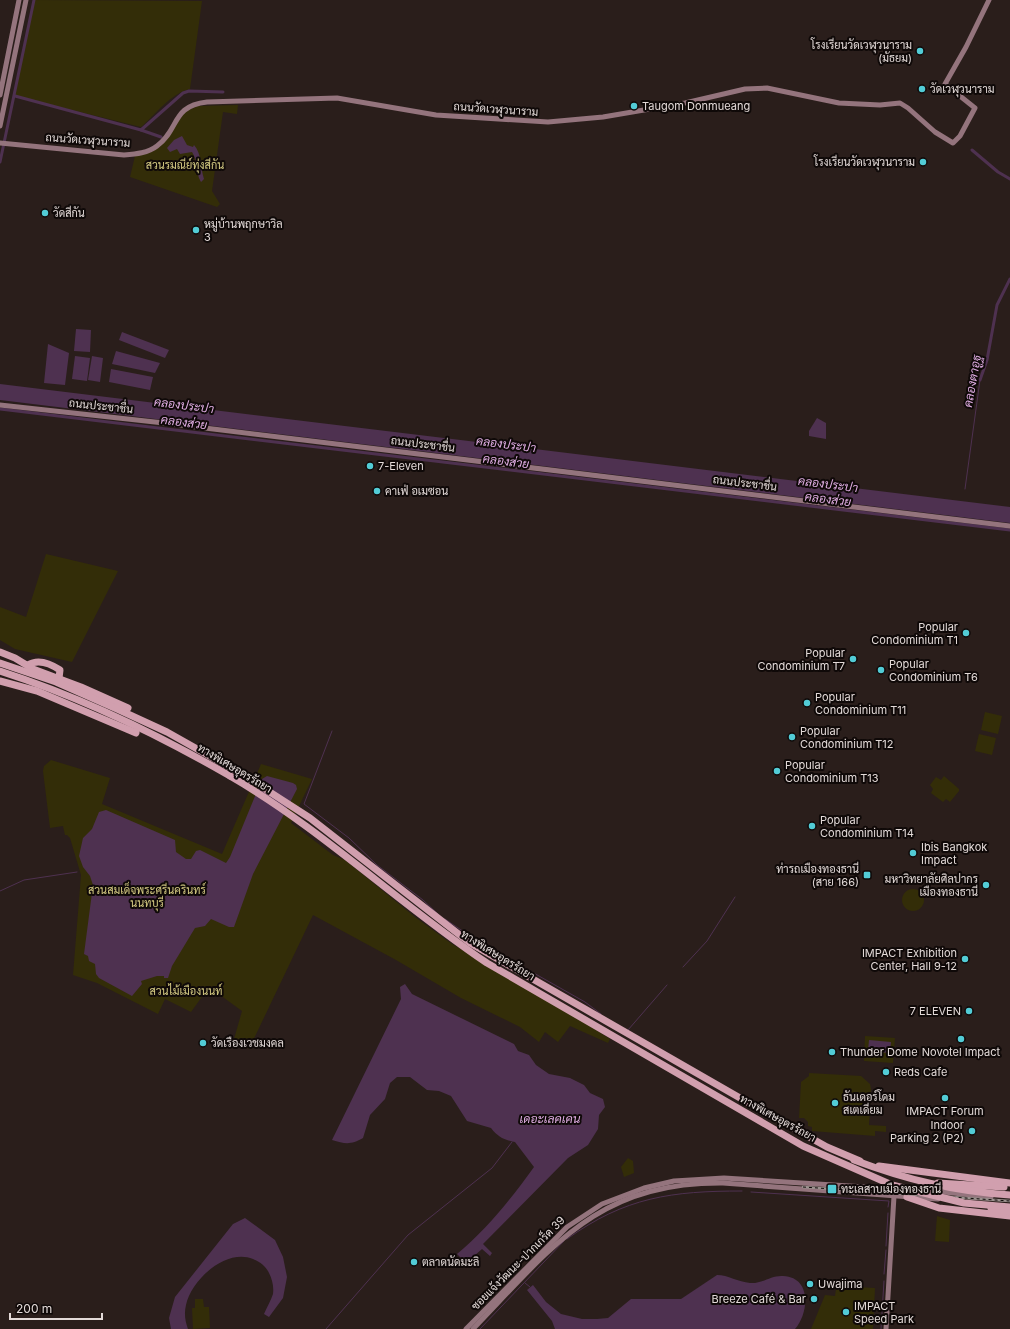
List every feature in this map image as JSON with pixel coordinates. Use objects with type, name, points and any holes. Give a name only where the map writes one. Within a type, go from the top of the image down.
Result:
[{"type":"highway","points":[[0,652],[31,667],[108,699],[181,734],[245,776]]},
{"type":"highway","points":[[0,660],[31,667],[39,662],[50,664],[60,670],[58,678]]},
{"type":"highway","name":"ทางพิเศษอุดรรัถยา","points":[[0,663],[56,682],[167,732],[245,776],[310,818],[470,943],[747,1102],[854,1160],[892,1175],[940,1187],[1010,1195]]},
{"type":"highway","name":"ทางพิเศษอุดรรัถยา","points":[[0,671],[44,685],[169,743],[240,782],[306,826],[448,936],[487,963],[803,1146],[892,1185],[964,1203],[1010,1205]]},
{"type":"highway","points":[[0,681],[37,691],[145,736],[169,743]]},
{"type":"highway","points":[[854,1160],[887,1168],[1010,1183]]},
{"type":"highway","points":[[900,1174],[913,1179],[1010,1188]]},
{"type":"highway","points":[[920,1190],[948,1183]]},
{"type":"highway","points":[[908,1197],[939,1208],[1010,1216]]},
{"type":"highway","points":[[964,1203],[1010,1212]]},
{"type":"street","points":[[0,95],[19,0]]},
{"type":"street","points":[[0,126],[26,0]]},
{"type":"street","name":"ถนนวัดเวฬุวนาราม","points":[[2,144],[124,155],[138,154],[157,146],[163,141],[184,109],[190,105],[207,102],[337,98],[436,115],[548,122],[579,120],[672,106],[754,87],[776,89],[839,103],[880,105],[900,103],[908,108],[935,132],[953,143],[960,136],[975,108],[945,84],[966,47],[989,0]]},
{"type":"street","name":"ถนนประชาชื่น","points":[[0,405],[164,423],[1010,526]]},
{"type":"street","name":"ซอยแจ้งวัฒนะ-ปากเกร็ด 39","points":[[466,1329],[538,1254],[567,1227],[602,1204],[644,1188],[674,1181],[724,1178],[920,1190],[1010,1198]]},
{"type":"street","name":"ซอยแจ้งวัฒนะ-ปากเกร็ด 39","points":[[473,1329],[570,1231],[608,1207],[646,1192],[674,1186],[711,1183],[1010,1205]]},
{"type":"street","points":[[886,1329],[894,1196]]},
{"type":"green space","points":[[34,0],[202,1],[190,89],[176,95],[141,127],[15,96]]},
{"type":"green space","name":"สวนรมณีย์ทุ่งสีกัน","points":[[238,105],[237,114],[223,112],[212,191],[220,204],[217,207],[130,177],[135,156],[151,152],[160,147],[184,112],[198,106]]},
{"type":"green space","points":[[46,554],[118,571],[72,662],[15,649],[0,640],[0,607],[26,617]]},
{"type":"green space","points":[[985,712],[1002,716],[998,734],[981,730]]},
{"type":"green space","points":[[979,734],[996,738],[992,755],[975,751]]},
{"type":"green space","name":"สวนไม้เมืองนนท์","points":[[51,760],[110,778],[102,804],[222,854],[261,764],[312,779],[291,823],[333,855],[345,860],[415,917],[452,944],[562,1008],[610,1039],[608,1043],[570,1026],[558,1042],[545,1032],[539,1042],[520,1027],[461,998],[396,960],[313,915],[249,1049],[234,1039],[242,1011],[209,987],[191,1012],[165,999],[158,1014],[97,983],[73,975],[81,875],[70,838],[65,835],[63,826],[50,828],[43,771],[44,766]]},
{"type":"green space","points":[[944,776],[959,789],[950,802],[946,799],[943,802],[931,793],[933,789],[930,785],[936,777],[941,780]]},
{"type":"green space","points":[[913,889],[921,892],[924,900],[921,908],[913,911],[905,908],[902,900],[905,892]]},
{"type":"green space","points":[[865,1036],[895,1038],[893,1063],[864,1061]]},
{"type":"green space","name":"ธันเดอร์โดม สเตเดียม","points":[[809,1073],[861,1076],[870,1084],[871,1089],[869,1125],[886,1126],[886,1132],[875,1131],[875,1136],[812,1131],[812,1127],[808,1126],[808,1122],[804,1118],[799,1118],[801,1082],[809,1076]]},
{"type":"green space","points":[[628,1158],[633,1161],[634,1173],[624,1177],[621,1167]]},
{"type":"green space","points":[[937,1216],[950,1220],[949,1242],[935,1241]]},
{"type":"green space","name":"IMPACT Speed Park","points":[[856,1287],[875,1288],[873,1329],[811,1329],[825,1295],[835,1296],[836,1289],[856,1290]]},
{"type":"green space","points":[[195,1299],[203,1299],[204,1307],[209,1307],[210,1328],[193,1329],[192,1308],[195,1308]]},
{"type":"water","points":[[182,136],[187,145],[193,147],[194,145],[197,149],[204,179],[201,182],[192,152],[180,154],[177,149],[170,152],[167,148],[174,140]]},
{"type":"water","points":[[76,329],[91,330],[90,352],[74,351]]},
{"type":"water","points":[[122,332],[169,350],[165,358],[119,340]]},
{"type":"water","points":[[48,344],[69,353],[65,385],[44,383]]},
{"type":"water","points":[[116,351],[160,363],[155,373],[112,364]]},
{"type":"water","points":[[75,356],[90,358],[87,381],[72,379]]},
{"type":"water","points":[[92,356],[103,358],[100,382],[88,380]]},
{"type":"water","points":[[111,369],[153,377],[150,390],[109,382]]},
{"type":"water","points":[[0,384],[1010,507],[1010,523],[0,400]]},
{"type":"water","points":[[817,418],[826,423],[826,439],[809,436],[809,431]]},
{"type":"water","name":"สวนสมเด็จพระศรีนครินทร์ นนทบุรี","points":[[267,776],[293,783],[296,785],[297,789],[253,874],[234,927],[229,927],[211,919],[205,926],[195,928],[172,966],[168,978],[164,978],[164,976],[157,976],[141,981],[142,984],[132,996],[99,978],[96,974],[95,964],[89,961],[88,956],[84,954],[93,885],[90,876],[83,867],[79,856],[83,838],[92,829],[99,812],[106,810],[175,840],[176,852],[186,859],[191,859],[196,851],[200,850],[226,863],[230,857],[262,779]]},
{"type":"water","name":"เดอะเลคเคน","points":[[405,984],[412,994],[514,1044],[518,1051],[529,1055],[536,1065],[549,1074],[570,1078],[584,1085],[590,1093],[603,1099],[605,1107],[599,1115],[598,1129],[588,1145],[568,1158],[483,1244],[492,1253],[490,1256],[482,1249],[466,1263],[457,1254],[498,1213],[534,1167],[515,1142],[502,1138],[491,1128],[467,1121],[451,1096],[439,1091],[427,1090],[410,1077],[397,1077],[390,1083],[385,1099],[370,1115],[363,1138],[355,1142],[348,1143],[332,1140],[401,999],[400,987]]},
{"type":"water","points":[[869,1040],[891,1042],[890,1053],[868,1051]]},
{"type":"water","points":[[245,1218],[275,1240],[283,1257],[287,1277],[283,1298],[269,1317],[264,1314],[273,1294],[271,1278],[268,1271],[262,1264],[253,1259],[243,1257],[232,1258],[211,1268],[202,1277],[189,1295],[185,1308],[185,1317],[188,1329],[171,1329],[169,1318],[175,1297],[233,1224]]},
{"type":"water","points":[[717,1275],[750,1283],[779,1276],[792,1278],[799,1282],[805,1297],[805,1305],[800,1322],[795,1329],[555,1329],[552,1321],[527,1290],[533,1285],[546,1302],[561,1314],[582,1319],[597,1319],[608,1318],[631,1299],[681,1299]]},
{"type":"waterway","points":[[0,162],[34,0]]},
{"type":"waterway","points":[[15,96],[141,130],[183,93],[189,91],[223,92]]},
{"type":"waterway","points":[[141,130],[161,137]]},
{"type":"waterway","points":[[972,150],[998,172],[1010,179]]},
{"type":"waterway","name":"คลองตาอูฐ","points":[[980,380],[987,360],[997,305],[1010,279]]},
{"type":"waterway","name":"คลองตาอูฐ","points":[[965,489],[980,380]]},
{"type":"waterway","name":"คลองส่วย","points":[[0,409],[1010,530]]},
{"type":"waterway","points":[[332,731],[304,804],[349,838],[377,865],[423,900],[438,914]]},
{"type":"waterway","points":[[0,891],[24,880],[77,872]]},
{"type":"waterway","points":[[683,967],[707,941],[735,897]]},
{"type":"waterway","points":[[445,919],[477,941],[585,1002],[601,1014]]},
{"type":"waterway","points":[[628,1030],[667,985]]},
{"type":"waterway","points":[[326,1329],[408,1235],[492,1168],[512,1142]]},
{"type":"waterway","points":[[567,1239],[588,1225],[609,1214],[629,1205],[650,1199],[693,1193],[742,1191]]},
{"type":"waterway","points":[[751,1192],[889,1201],[888,1207]]},
{"type":"waterway","points":[[886,1246],[888,1213]]},
{"type":"waterway","points":[[480,1329],[564,1241]]},
{"type":"waterway","points":[[884,1274],[886,1250]]},
{"type":"waterway","points":[[881,1329],[884,1281]]},
{"type":"waterway","points":[[525,1283],[530,1287]]},
{"type":"railway","points":[[803,1187],[1010,1201]]},
{"type":"place","name":"โรงเรียนวัดเวฬุวนาราม (มัธยม)","points":[[920,51]]},
{"type":"place","name":"วัดเวฬุวนาราม","points":[[922,89]]},
{"type":"place","name":"Taugom Donmueang","points":[[634,106]]},
{"type":"place","name":"โรงเรียนวัดเวฬุวนาราม","points":[[923,162]]},
{"type":"place","name":"วัดสีกัน","points":[[45,213]]},
{"type":"place","name":"หมู่บ้านพฤกษาวิล 3","points":[[196,230]]},
{"type":"place","name":"7-Eleven","points":[[370,466]]},
{"type":"place","name":"คาเฟ่ อเมซอน","points":[[377,491]]},
{"type":"place","name":"Popular Condominium T1","points":[[966,633]]},
{"type":"place","name":"Popular Condominium T7","points":[[853,659]]},
{"type":"place","name":"Popular Condominium T6","points":[[881,670]]},
{"type":"place","name":"Popular Condominium T11","points":[[807,703]]},
{"type":"place","name":"Popular Condominium T12","points":[[792,737]]},
{"type":"place","name":"Popular Condominium T13","points":[[777,771]]},
{"type":"place","name":"Popular Condominium T14","points":[[812,826]]},
{"type":"place","name":"Ibis Bangkok Impact","points":[[913,853]]},
{"type":"place","name":"ท่ารถเมืองทองธานี (สาย 166)","points":[[867,875]]},
{"type":"place","name":"มหาวิทยาลัยศิลปากร เมืองทองธานี","points":[[986,885]]},
{"type":"place","name":"IMPACT Exhibition Center, Hall 9-12","points":[[965,959]]},
{"type":"place","name":"7 ELEVEN","points":[[969,1011]]},
{"type":"place","name":"Novotel Impact","points":[[961,1039]]},
{"type":"place","name":"วัดเรืองเวชมงคล","points":[[203,1043]]},
{"type":"place","name":"Thunder Dome","points":[[832,1052]]},
{"type":"place","name":"Reds Cafe","points":[[886,1072]]},
{"type":"place","name":"IMPACT Forum","points":[[945,1098]]},
{"type":"place","name":"ธันเดอร์โดม สเตเดียม","points":[[835,1103]]},
{"type":"place","name":"Indoor Parking 2 (P2)","points":[[972,1131]]},
{"type":"place","name":"ทะเลสาบเมืองทองธานี","points":[[832,1189]]},
{"type":"place","name":"ตลาดนัดมะลิ","points":[[414,1262]]},
{"type":"place","name":"Uwajima","points":[[810,1284]]},
{"type":"place","name":"Breeze Café & Bar","points":[[814,1299]]},
{"type":"place","name":"IMPACT Speed Park","points":[[846,1312]]},
{"type":"water label","name":"คลองประปา","points":[[184,405]]},
{"type":"water label","name":"คลองประปา","points":[[506,444]]},
{"type":"water label","name":"คลองประปา","points":[[828,484]]}]
